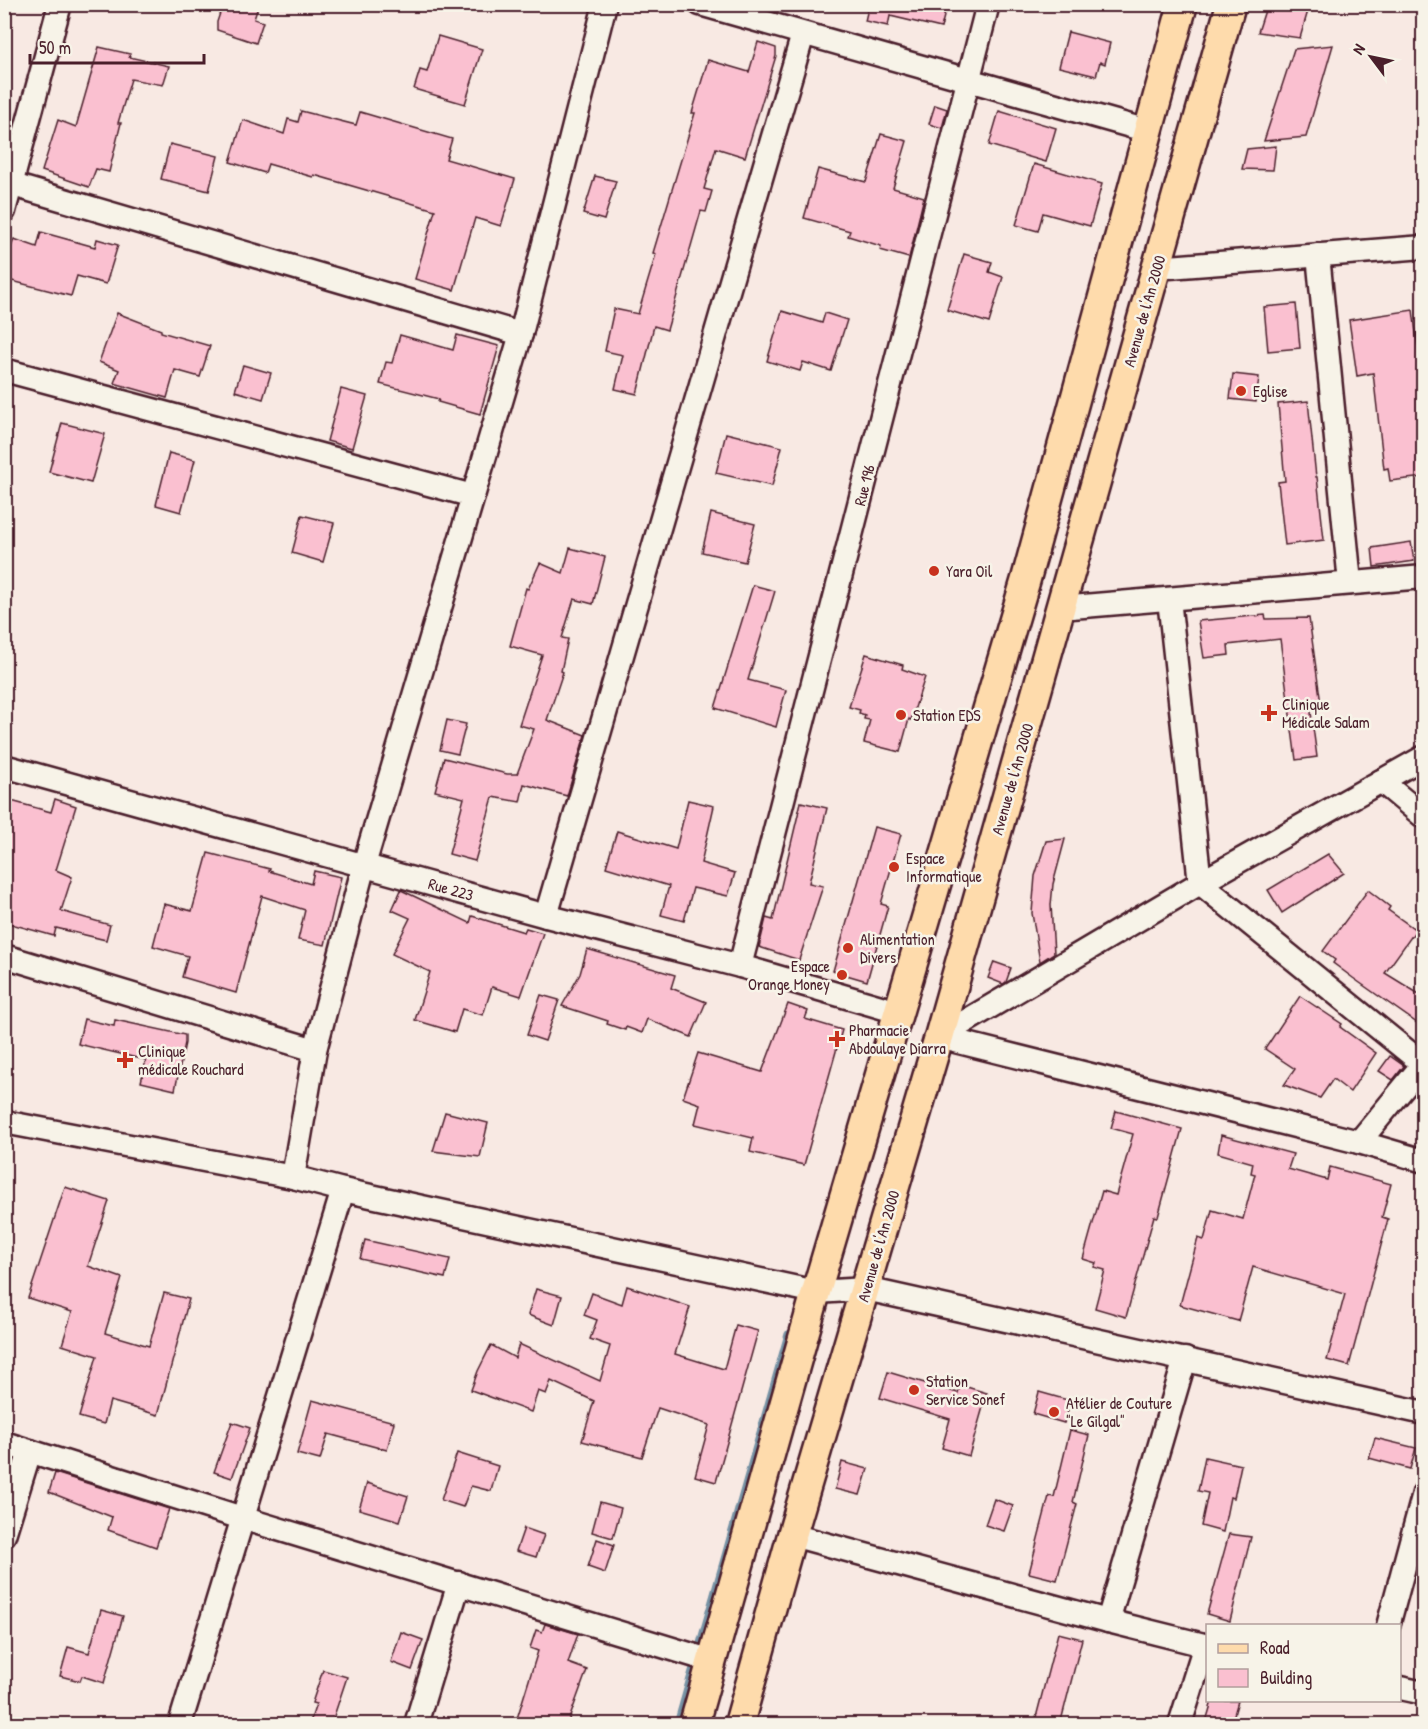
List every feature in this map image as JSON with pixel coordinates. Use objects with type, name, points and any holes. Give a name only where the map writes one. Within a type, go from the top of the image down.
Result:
[{"type":"main road","points":[[694,1725],[816,1292],[1026,579],[1183,4]]},
{"type":"main road","name":"Avenue de l'An 2000","points":[[739,1725],[792,1535],[939,1037],[1231,4]]},
{"type":"street","points":[[4,211],[13,185],[60,4]]},
{"type":"street","points":[[293,1177],[315,1050],[364,865],[520,334],[605,4]]},
{"type":"street","points":[[700,4],[1148,131]]},
{"type":"street","name":"Rue 196","points":[[740,966],[988,4]]},
{"type":"street","points":[[546,916],[803,34]]},
{"type":"street","points":[[13,185],[520,334]]},
{"type":"street","points":[[1156,268],[1424,247]]},
{"type":"street","points":[[1318,255],[1350,583]]},
{"type":"street","points":[[4,370],[473,496]]},
{"type":"street","points":[[1060,608],[1424,577]]},
{"type":"street","points":[[1169,599],[1200,883],[1423,1064],[1359,1142]]},
{"type":"street","points":[[939,1037],[1200,883],[1424,757]]},
{"type":"street","name":"Rue 223","points":[[4,766],[546,916],[740,966],[898,1012]]},
{"type":"street","points":[[1381,781],[1424,817]]},
{"type":"street","points":[[4,956],[315,1050]]},
{"type":"street","points":[[939,1037],[1359,1142],[1424,1161]]},
{"type":"street","points":[[4,1122],[293,1177],[343,1190],[816,1292],[866,1288],[1424,1413]]},
{"type":"street","points":[[180,1725],[343,1190]]},
{"type":"street","points":[[1108,1621],[1185,1359]]},
{"type":"street","points":[[4,1443],[712,1661]]},
{"type":"street","points":[[4,1535],[30,1451]]},
{"type":"street","points":[[1389,1624],[1424,1493]]},
{"type":"street","points":[[792,1535],[1108,1621],[1206,1645],[1180,1725]]},
{"type":"street","points":[[416,1725],[459,1583]]},
{"type":"street","points":[[1401,1688],[1424,1693]]},
{"type":"building","points":[[223,4],[259,4],[254,19],[263,22],[256,43],[217,30]]},
{"type":"building","points":[[869,4],[947,4],[941,28],[890,16],[888,26],[865,21]]},
{"type":"building","points":[[1267,4],[1310,4],[1300,38],[1258,32]]},
{"type":"building","points":[[1068,32],[1110,43],[1105,64],[1100,62],[1096,76],[1059,67]]},
{"type":"building","points":[[438,36],[482,49],[465,104],[414,89],[420,70],[427,72]]},
{"type":"building","points":[[758,42],[776,48],[776,56],[745,157],[716,148],[704,189],[712,191],[706,212],[701,211],[667,330],[654,326],[637,394],[615,389],[623,355],[605,351],[614,309],[638,314],[708,60],[749,72]]},
{"type":"building","points":[[1333,45],[1306,137],[1264,141],[1294,49]]},
{"type":"building","points":[[99,47],[169,66],[163,85],[131,79],[118,123],[121,123],[109,172],[96,169],[89,187],[42,171],[58,120],[76,127]]},
{"type":"building","points":[[935,105],[947,109],[942,128],[929,124]]},
{"type":"building","points":[[301,111],[356,125],[360,112],[452,139],[446,159],[515,179],[501,226],[475,218],[454,290],[415,279],[435,210],[268,164],[265,173],[230,162],[243,120],[284,134],[288,119],[298,122]]},
{"type":"building","points":[[999,111],[1056,128],[1046,162],[989,145]]},
{"type":"building","points":[[881,134],[907,141],[893,188],[924,197],[909,258],[880,250],[881,246],[848,236],[850,231],[804,218],[818,169],[866,182]]},
{"type":"building","points":[[170,144],[218,156],[209,191],[161,179]]},
{"type":"building","points":[[1276,146],[1273,170],[1242,169],[1247,149]]},
{"type":"building","points":[[1034,164],[1102,184],[1090,226],[1043,213],[1038,231],[1016,225]]},
{"type":"building","points":[[595,176],[616,181],[604,220],[583,214]]},
{"type":"building","points":[[41,232],[95,247],[97,239],[118,245],[106,284],[77,276],[71,296],[4,279],[4,267],[14,239],[37,247]]},
{"type":"building","points":[[964,254],[992,262],[989,272],[1003,277],[989,323],[947,310]]},
{"type":"building","points":[[1296,304],[1300,348],[1268,351],[1264,307]]},
{"type":"building","points":[[1413,310],[1419,356],[1424,356],[1424,477],[1390,481],[1388,468],[1384,469],[1373,373],[1357,376],[1349,320]]},
{"type":"building","points":[[782,311],[822,323],[825,313],[847,320],[831,371],[803,362],[800,371],[767,361]]},
{"type":"building","points":[[117,313],[161,330],[161,332],[210,346],[200,377],[175,370],[167,398],[114,383],[119,370],[99,362]]},
{"type":"building","points":[[400,335],[453,350],[457,335],[499,346],[480,414],[438,402],[439,399],[380,384],[386,362],[392,363]]},
{"type":"building","points":[[243,365],[271,373],[263,399],[235,391]]},
{"type":"building","points":[[1233,374],[1259,377],[1256,402],[1230,399]]},
{"type":"building","points":[[341,389],[367,396],[352,448],[327,441]]},
{"type":"building","points":[[1308,401],[1324,540],[1285,545],[1278,482],[1285,481],[1278,404]]},
{"type":"building","points":[[62,423],[105,434],[91,483],[49,472]]},
{"type":"building","points":[[726,433],[782,447],[772,486],[716,473]]},
{"type":"building","points":[[169,453],[195,460],[181,512],[156,505]]},
{"type":"building","points":[[711,513],[755,524],[745,562],[702,552]]},
{"type":"building","points":[[302,515],[334,523],[323,562],[292,553]]},
{"type":"building","points":[[1411,542],[1414,561],[1374,567],[1372,548]]},
{"type":"building","points":[[570,548],[605,557],[593,604],[574,599],[562,638],[568,639],[561,671],[563,672],[547,720],[585,735],[567,796],[524,784],[520,802],[493,797],[475,861],[449,854],[464,798],[435,791],[444,758],[507,774],[517,774],[534,729],[519,725],[542,655],[510,646],[526,588],[528,589],[540,563],[563,573]]},
{"type":"building","points":[[753,585],[775,591],[748,680],[786,690],[776,727],[715,708]]},
{"type":"building","points":[[1265,615],[1266,619],[1309,618],[1321,704],[1310,705],[1317,757],[1296,760],[1280,639],[1228,645],[1229,655],[1204,658],[1198,621]]},
{"type":"building","points":[[866,654],[903,665],[902,669],[925,677],[911,720],[909,719],[900,752],[864,743],[870,720],[864,719],[865,715],[859,713],[860,710],[849,707]]},
{"type":"building","points":[[447,720],[466,724],[458,754],[440,750]]},
{"type":"building","points":[[4,799],[51,812],[55,799],[76,806],[56,870],[72,877],[61,911],[110,925],[106,940],[56,928],[54,936],[4,922]]},
{"type":"building","points":[[688,800],[714,806],[701,863],[735,873],[728,896],[693,888],[684,921],[661,915],[669,886],[606,867],[617,831],[676,849]]},
{"type":"building","points":[[801,802],[827,808],[809,883],[823,886],[799,960],[759,947],[766,918],[773,920]]},
{"type":"building","points":[[874,827],[901,834],[881,904],[888,906],[867,981],[833,971]]},
{"type":"building","points":[[1065,839],[1053,884],[1051,905],[1054,953],[1040,962],[1032,913],[1035,876],[1046,841]]},
{"type":"building","points":[[208,853],[270,869],[269,871],[311,884],[314,871],[341,877],[325,945],[298,940],[305,910],[262,896],[236,993],[182,977],[188,956],[153,946],[164,904],[192,911]]},
{"type":"building","points":[[1328,854],[1344,873],[1282,913],[1268,890]]},
{"type":"building","points":[[401,890],[470,923],[472,916],[524,932],[526,928],[543,933],[521,996],[492,987],[483,1015],[462,1009],[455,1032],[415,1020],[430,972],[392,954],[410,918],[392,910]]},
{"type":"building","points":[[1368,890],[1390,907],[1388,910],[1416,930],[1385,973],[1424,997],[1424,1028],[1333,963],[1335,960],[1323,951]]},
{"type":"building","points":[[587,949],[675,975],[671,988],[706,1002],[691,1037],[647,1019],[642,1033],[626,1027],[625,1030],[607,1024],[608,1021],[562,1006],[580,974]]},
{"type":"building","points":[[994,962],[1011,968],[1003,984],[988,978]]},
{"type":"building","points":[[541,995],[559,1000],[545,1041],[527,1035]]},
{"type":"building","points":[[1300,996],[1342,1024],[1340,1027],[1376,1053],[1350,1092],[1333,1079],[1320,1098],[1284,1085],[1295,1069],[1265,1049]]},
{"type":"building","points":[[788,1004],[808,1011],[805,1019],[842,1030],[804,1165],[750,1152],[753,1138],[695,1124],[700,1104],[683,1098],[698,1053],[762,1072]]},
{"type":"building","points":[[84,1019],[114,1026],[115,1020],[185,1035],[175,1090],[141,1082],[146,1060],[78,1044]]},
{"type":"building","points":[[1390,1056],[1404,1066],[1393,1080],[1379,1071]]},
{"type":"building","points":[[1116,1111],[1182,1129],[1158,1217],[1154,1216],[1126,1317],[1095,1308],[1105,1270],[1094,1267],[1096,1263],[1083,1259],[1102,1191],[1116,1195],[1133,1134],[1111,1128]]},
{"type":"building","points":[[445,1112],[488,1123],[480,1157],[433,1151]]},
{"type":"building","points":[[1221,1135],[1293,1154],[1288,1169],[1327,1180],[1330,1167],[1391,1184],[1382,1217],[1388,1219],[1349,1366],[1327,1360],[1345,1294],[1253,1267],[1238,1321],[1180,1305],[1198,1238],[1204,1240],[1212,1210],[1243,1219],[1255,1174],[1251,1173],[1253,1163],[1218,1153]]},
{"type":"building","points":[[65,1187],[109,1201],[88,1266],[122,1278],[105,1333],[149,1346],[164,1293],[189,1299],[158,1415],[110,1401],[104,1424],[79,1417],[97,1356],[62,1345],[72,1312],[28,1298]]},
{"type":"building","points":[[365,1240],[450,1259],[445,1278],[360,1259]]},
{"type":"building","points":[[627,1286],[690,1307],[675,1354],[724,1369],[736,1325],[758,1331],[716,1482],[695,1476],[709,1425],[658,1408],[642,1457],[582,1441],[594,1401],[551,1381],[546,1394],[538,1391],[531,1412],[471,1390],[491,1345],[515,1358],[519,1344],[600,1381],[610,1346],[590,1339],[597,1320],[584,1315],[592,1293],[622,1304]]},
{"type":"building","points":[[536,1289],[562,1296],[554,1325],[528,1315]]},
{"type":"building","points":[[888,1372],[958,1393],[960,1385],[987,1393],[969,1456],[942,1448],[950,1419],[880,1398]]},
{"type":"building","points":[[1039,1392],[1071,1401],[1064,1423],[1033,1414]]},
{"type":"building","points":[[312,1400],[394,1422],[387,1450],[328,1434],[320,1460],[297,1454]]},
{"type":"building","points":[[232,1422],[250,1428],[232,1478],[214,1472]]},
{"type":"building","points":[[1070,1430],[1089,1435],[1073,1502],[1077,1504],[1057,1580],[1029,1573],[1049,1496],[1054,1497]]},
{"type":"building","points":[[1375,1438],[1416,1448],[1410,1469],[1369,1458]]},
{"type":"building","points":[[457,1453],[498,1466],[491,1491],[471,1486],[463,1507],[441,1500]]},
{"type":"building","points":[[1205,1457],[1241,1465],[1234,1498],[1230,1497],[1223,1532],[1201,1526],[1208,1493],[1198,1491]]},
{"type":"building","points":[[842,1462],[868,1469],[860,1495],[835,1489]]},
{"type":"building","points":[[55,1473],[169,1509],[156,1547],[108,1530],[112,1517],[49,1492]]},
{"type":"building","points":[[367,1483],[408,1496],[400,1521],[359,1509]]},
{"type":"building","points":[[994,1499],[1013,1506],[1004,1531],[985,1525]]},
{"type":"building","points":[[600,1502],[621,1508],[613,1538],[592,1532]]},
{"type":"building","points":[[524,1528],[544,1535],[536,1557],[516,1551]]},
{"type":"building","points":[[1229,1534],[1251,1537],[1230,1621],[1207,1614]]},
{"type":"building","points":[[597,1539],[614,1545],[605,1573],[588,1567]]},
{"type":"building","points":[[101,1610],[123,1616],[104,1683],[82,1676],[80,1681],[60,1676],[68,1647],[89,1653]]},
{"type":"building","points":[[545,1624],[578,1634],[568,1663],[587,1670],[567,1725],[515,1725],[538,1651],[530,1648],[536,1630],[542,1632]]},
{"type":"building","points":[[401,1632],[423,1640],[412,1670],[391,1662]]},
{"type":"building","points":[[1058,1633],[1082,1639],[1060,1725],[1034,1725]]},
{"type":"building","points":[[323,1670],[347,1677],[331,1725],[309,1725],[316,1704],[312,1703]]},
{"type":"building","points":[[1212,1702],[1238,1702],[1231,1725],[1205,1725]]},
{"type":"waterway","points":[[677,1724],[788,1334]]},
{"type":"place","name":"Eglise","points":[[1241,391]]},
{"type":"place","name":"Yara Oil","points":[[934,571]]},
{"type":"place","name":"Clinique Médicale Salam","points":[[1269,713]]},
{"type":"place","name":"Station EDS","points":[[901,715]]},
{"type":"place","name":"Espace Informatique","points":[[894,867]]},
{"type":"place","name":"Alimentation Divers","points":[[848,948]]},
{"type":"place","name":"Espace Orange Money","points":[[842,975]]},
{"type":"place","name":"Pharmacie Abdoulaye Diarra","points":[[837,1039]]},
{"type":"place","name":"Clinique médicale Rouchard","points":[[125,1060]]},
{"type":"place","name":"Station Service Sonef","points":[[914,1390]]},
{"type":"place","name":"Atélier de Couture \"Le Gilgal\"","points":[[1054,1412]]}]
